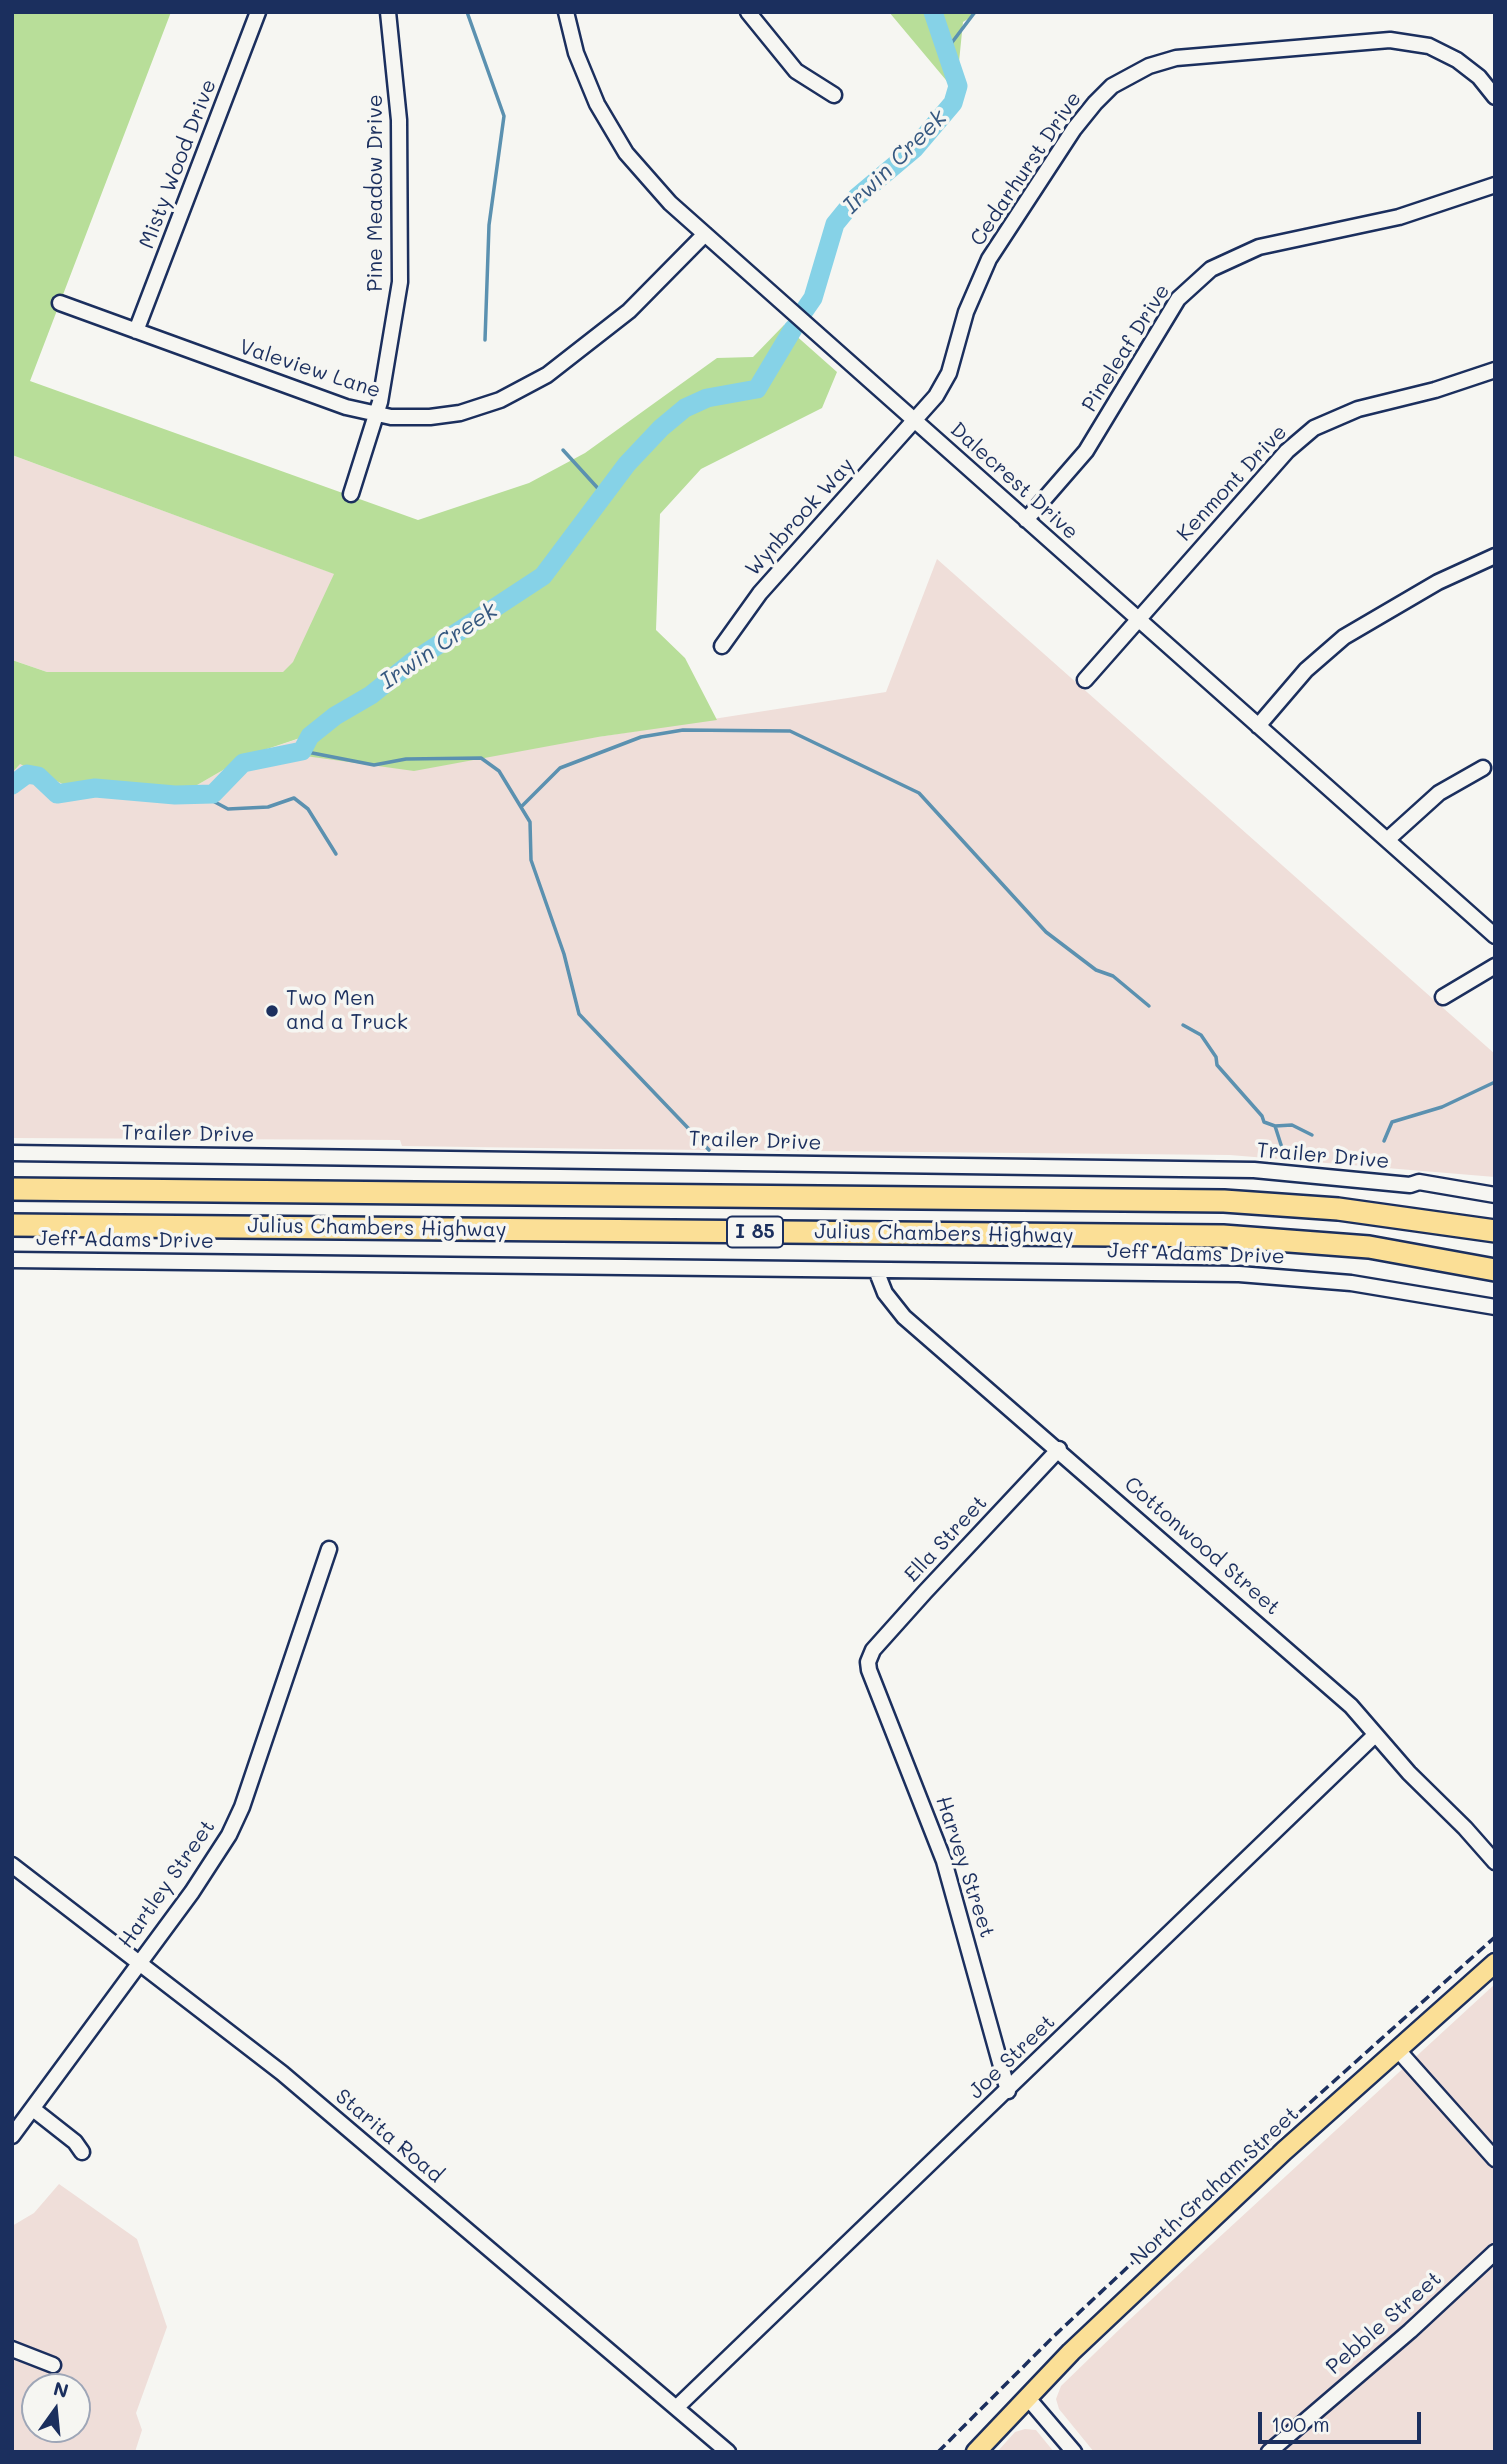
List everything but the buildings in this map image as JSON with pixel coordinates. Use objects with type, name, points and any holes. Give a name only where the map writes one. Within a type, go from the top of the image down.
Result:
[{"type":"highway","name":"Julius Chambers Highway","points":[[12,1189],[1224,1201],[1338,1209],[1495,1231]]},
{"type":"highway","name":"Julius Chambers Highway","points":[[12,1225],[1223,1236],[1368,1247],[1495,1270]]},
{"type":"main road","name":"North Graham Street","points":[[976,2452],[1027,2397],[1284,2151],[1495,1963]]},
{"type":"street","name":"Misty Wood Drive","points":[[136,331],[258,12]]},
{"type":"street","name":"Pine Meadow Drive","points":[[351,494],[377,415],[398,304],[402,241],[398,90],[388,12]]},
{"type":"street","name":"Dalecrest Drive","points":[[566,12],[586,80],[610,127],[646,178],[914,421],[1495,936]]},
{"type":"street","points":[[748,12],[796,71],[834,95]]},
{"type":"street","name":"Cedarhurst Drive","points":[[914,421],[944,382],[972,295],[1002,239],[1087,112],[1112,86],[1136,72],[1177,58],[1390,40],[1429,46],[1457,60],[1479,77],[1495,97]]},
{"type":"street","name":"Pineleaf Drive","points":[[1026,520],[1086,451],[1178,299],[1211,269],[1259,247],[1399,217],[1495,185]]},
{"type":"street","name":"Valeview Lane","points":[[61,303],[346,407],[377,415],[415,417],[460,412],[500,400],[532,384],[629,312],[705,234]]},
{"type":"street","name":"Kenmont Drive","points":[[1084,680],[1287,451],[1314,428],[1358,409],[1435,390],[1495,370]]},
{"type":"street","name":"Wynbrook Way","points":[[722,646],[760,593],[914,421]]},
{"type":"street","points":[[1258,726],[1306,670],[1344,637],[1438,582],[1495,556]]},
{"type":"street","points":[[1387,840],[1440,793],[1483,768]]},
{"type":"street","points":[[1443,997],[1495,966]]},
{"type":"street","name":"Trailer Drive","points":[[12,1153],[1254,1170],[1410,1185],[1419,1182],[1495,1195]]},
{"type":"street","name":"Jeff Adams Drive","points":[[12,1260],[1276,1276],[1386,1287],[1495,1307]]},
{"type":"street","name":"Cottonwood Street","points":[[876,1270],[885,1293],[904,1317],[1059,1449],[1351,1706],[1495,1862]]},
{"type":"street","name":"Ella Street","points":[[868,1662],[873,1650],[925,1592],[1059,1449]]},
{"type":"street","name":"Hartley Street","points":[[12,2136],[213,1861],[242,1807],[329,1549]]},
{"type":"street","name":"Harvey Street","points":[[868,1662],[944,1861],[1008,2091]]},
{"type":"street","name":"Joe Street","points":[[677,2407],[1375,1735]]},
{"type":"street","name":"Starita Road","points":[[12,1865],[282,2073],[728,2452]]},
{"type":"street","points":[[1397,2049],[1495,2158]]},
{"type":"street","points":[[33,2109],[75,2142],[82,2152]]},
{"type":"street","name":"Pebble Street","points":[[1269,2452],[1410,2331],[1495,2252]]},
{"type":"street","points":[[12,2349],[53,2365]]},
{"type":"street","points":[[1027,2397],[1074,2452]]},
{"type":"shaded area","points":[[12,455],[381,591],[337,674],[47,672],[12,660]]},
{"type":"shaded area","points":[[937,559],[1495,1054],[1495,1177],[1230,1155],[402,1146],[400,1140],[12,1138],[12,773],[20,763],[67,786],[192,788],[249,755],[304,737],[298,754],[598,737],[886,692]]},
{"type":"shaded area","points":[[1495,1984],[1495,2452],[1094,2452],[1059,2409],[1056,2399],[1061,2386],[1127,2322]]},
{"type":"shaded area","points":[[59,2184],[137,2239],[167,2327],[136,2413],[142,2430],[135,2452],[12,2452],[12,2226],[34,2213]]},
{"type":"shaded area","points":[[1036,2430],[1054,2452],[997,2452],[1015,2432]]},
{"type":"green space","points":[[12,12],[171,12],[30,381],[418,520],[529,483],[585,453],[717,358],[753,357],[784,325],[837,372],[822,408],[701,469],[660,514],[656,630],[685,658],[717,720],[598,737],[414,771],[298,755],[303,737],[249,755],[192,788],[67,786],[20,764],[12,773],[12,660],[47,672],[283,672],[293,662],[334,574],[12,455]]},
{"type":"green space","points":[[889,12],[979,12],[963,22],[956,92]]},
{"type":"waterway","points":[[467,12],[504,116],[489,225],[485,340]]},
{"type":"waterway","name":"Irwin Creek","points":[[804,311],[813,298],[835,224],[857,197],[914,149],[953,103],[958,86],[933,12]]},
{"type":"waterway","points":[[947,49],[975,12]]},
{"type":"waterway","name":"Irwin Creek","points":[[12,785],[27,774],[38,776],[57,794],[95,788],[175,795],[213,794],[243,763],[302,751],[310,736],[335,716],[371,695],[412,662],[543,576],[627,464],[661,428],[685,408],[707,398],[757,389],[793,329]]},
{"type":"waterway","points":[[563,450],[604,495]]},
{"type":"waterway","points":[[521,807],[560,768],[641,737],[683,730],[790,731],[919,793],[1046,932],[1096,970],[1113,976],[1149,1006]]},
{"type":"waterway","points":[[302,751],[374,765],[406,759],[481,758],[499,771],[530,822],[531,860],[564,954],[579,1014],[709,1150]]},
{"type":"waterway","points":[[213,794],[211,800],[228,809],[268,807],[294,798],[308,809],[336,854]]},
{"type":"waterway","points":[[1183,1025],[1201,1035],[1216,1057],[1217,1065],[1262,1116],[1264,1122],[1275,1126],[1292,1125],[1312,1135]]},
{"type":"waterway","points":[[1384,1141],[1392,1122],[1442,1107],[1495,1082]]},
{"type":"waterway","points":[[1275,1126],[1283,1151]]},
{"type":"railway","points":[[938,2452],[1054,2336],[1160,2237],[1495,1937]]},
{"type":"place","name":"Two Men and a Truck","points":[[272,1011]]}]
